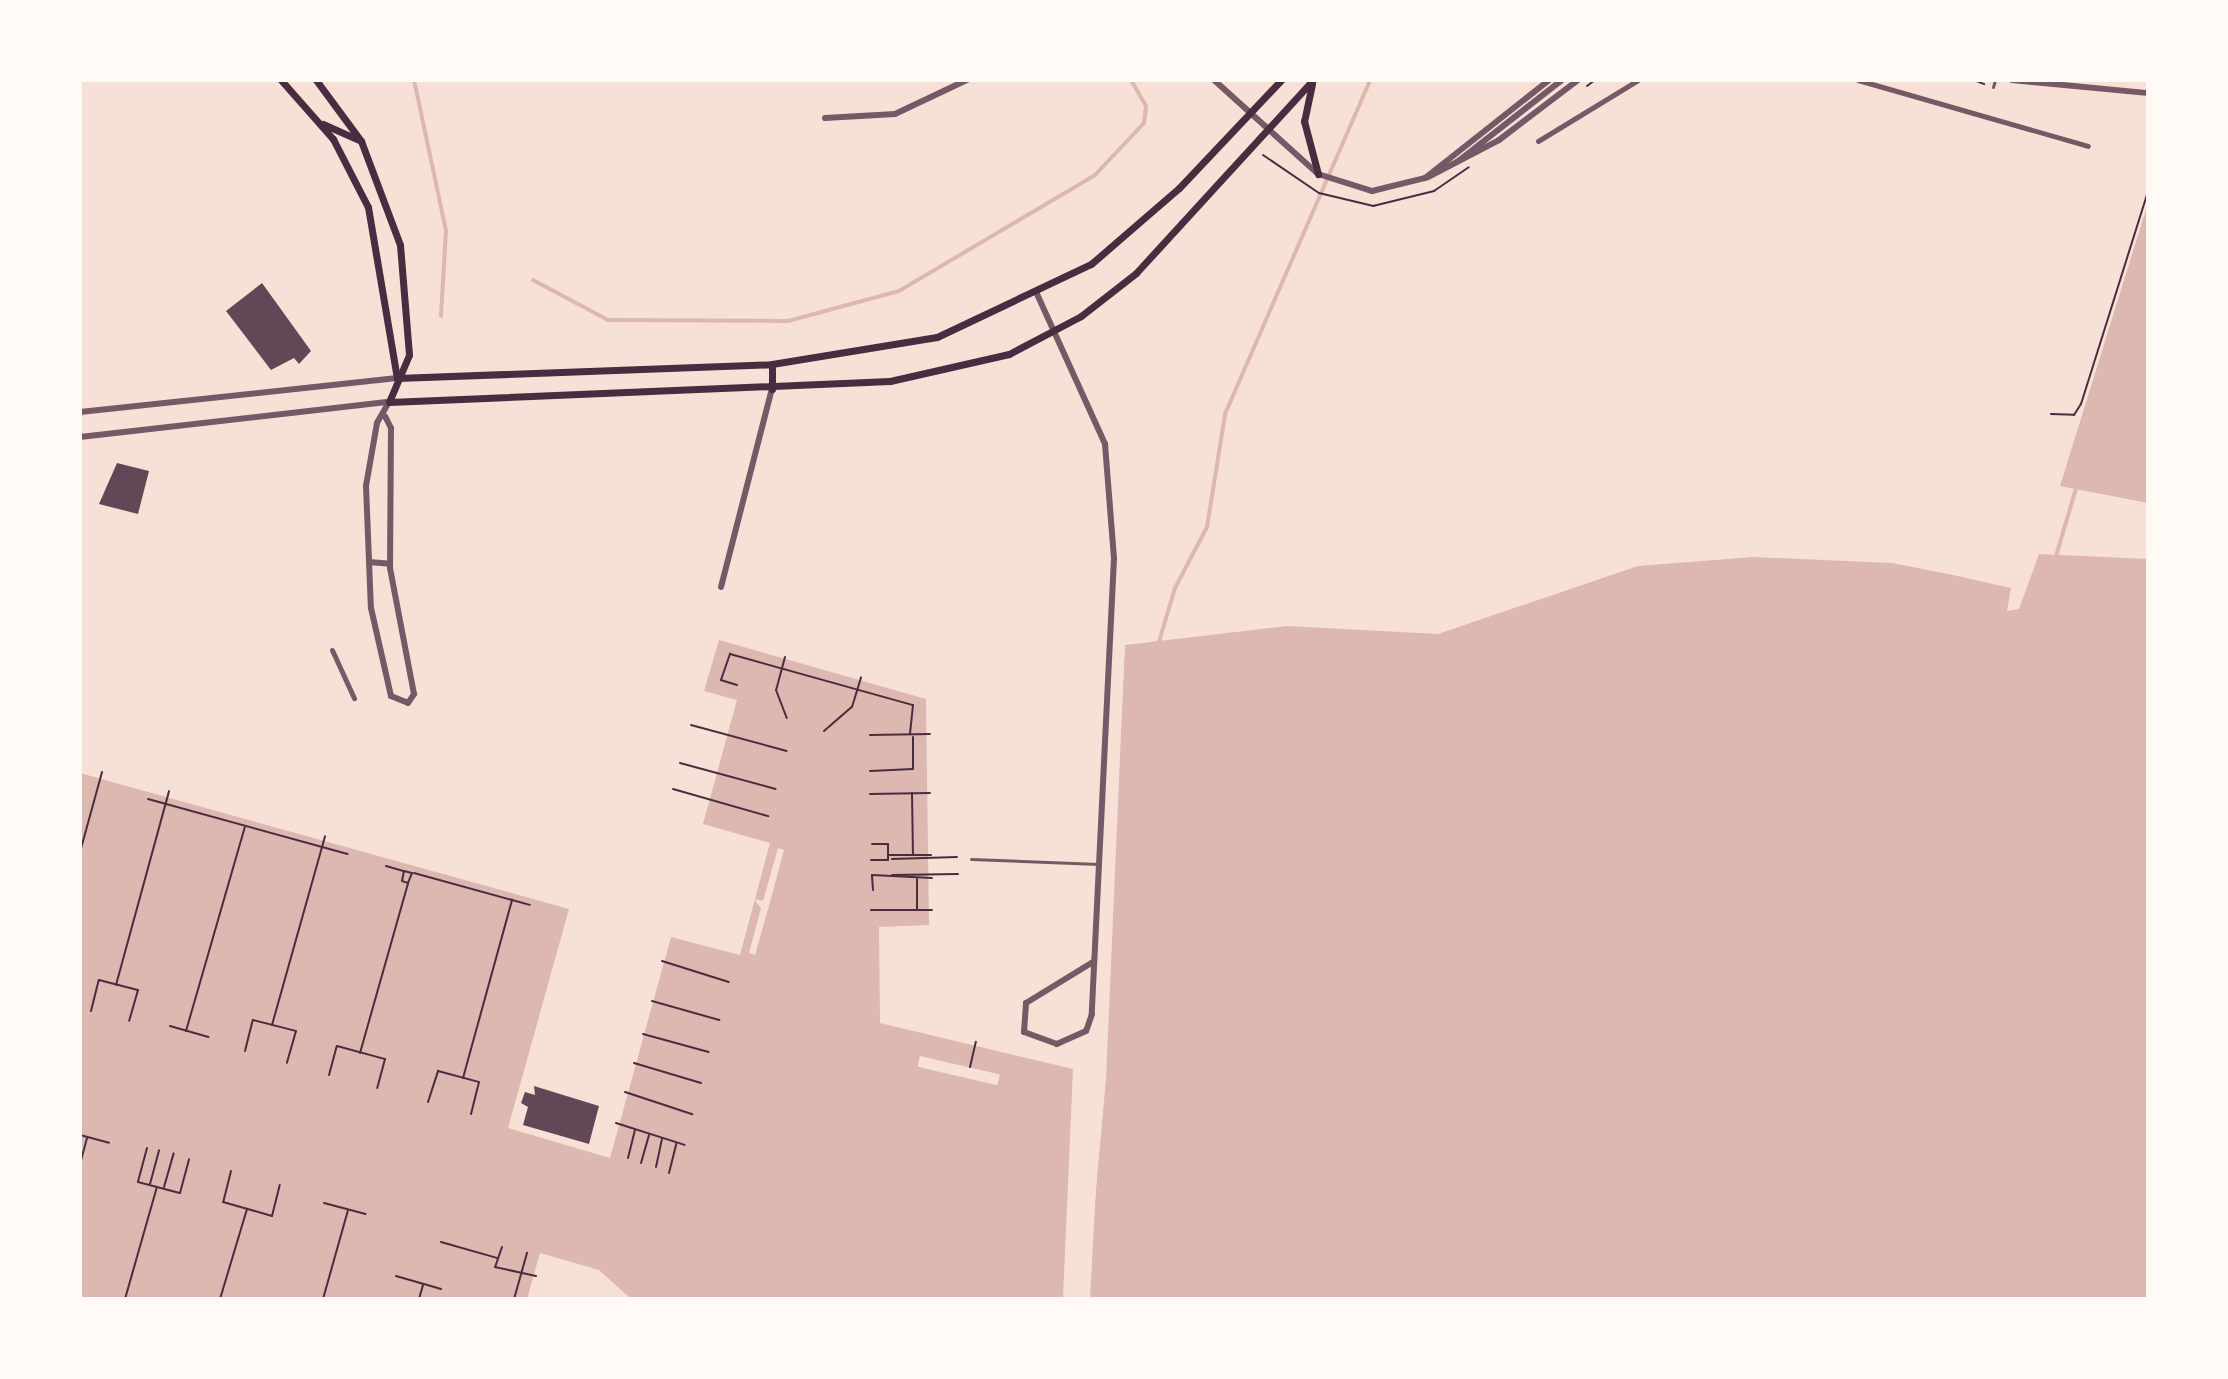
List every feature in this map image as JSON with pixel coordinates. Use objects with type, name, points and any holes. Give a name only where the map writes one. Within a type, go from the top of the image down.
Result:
[{"type":"main road","points":[[281,80],[320,123],[368,207],[397,378]]},
{"type":"main road","points":[[316,80],[361,141],[402,257],[411,321],[409,355],[389,402],[772,389],[933,376],[1009,354],[1056,331],[1136,273],[1313,80]]},
{"type":"main road","points":[[397,378],[772,364],[937,337],[1037,294],[1147,219],[1281,80]]},
{"type":"main road","points":[[1313,80],[1304,121],[1318,174]]},
{"type":"main road","points":[[320,123],[361,141]]},
{"type":"main road","points":[[772,364],[772,389]]},
{"type":"street","points":[[825,118],[895,114],[967,80]]},
{"type":"street","points":[[1214,80],[1318,174],[1372,191],[1442,174],[1578,80]]},
{"type":"street","points":[[1442,174],[1549,80]]},
{"type":"street","points":[[1425,178],[1562,80]]},
{"type":"street","points":[[1538,141],[1638,80]]},
{"type":"street","points":[[1858,80],[2088,146]]},
{"type":"street","points":[[2012,80],[2148,93]]},
{"type":"street","points":[[1037,294],[1095,416],[1114,497],[1099,864],[1093,962],[1086,1031],[1057,1044],[1024,1032],[1026,1003],[1093,962]]},
{"type":"street","points":[[80,412],[397,378]]},
{"type":"street","points":[[721,587],[772,389]]},
{"type":"street","points":[[80,437],[389,402],[385,416],[377,423],[366,486],[369,562],[391,696],[408,703],[414,694],[390,564],[391,428],[385,416]]},
{"type":"street","points":[[369,562],[390,564]]},
{"type":"street","points":[[332,650],[354,698]]},
{"type":"lane","points":[[1993,87],[1995,80]]},
{"type":"lane","points":[[971,859],[1099,864]]},
{"type":"path","points":[[1974,80],[1993,87]]},
{"type":"path","points":[[2051,414],[2074,415],[2081,404],[2148,191]]},
{"type":"path","points":[[737,685],[721,680],[730,654],[913,705],[913,769],[870,771]]},
{"type":"path","points":[[785,657],[776,690],[787,718]]},
{"type":"path","points":[[824,731],[852,707],[861,677]]},
{"type":"path","points":[[691,725],[787,751]]},
{"type":"path","points":[[870,735],[930,734]]},
{"type":"path","points":[[680,763],[776,789]]},
{"type":"path","points":[[80,852],[102,772]]},
{"type":"path","points":[[673,789],[768,816]]},
{"type":"path","points":[[116,985],[169,791]]},
{"type":"path","points":[[912,793],[913,855]]},
{"type":"path","points":[[870,794],[930,793]]},
{"type":"path","points":[[148,799],[348,854]]},
{"type":"path","points":[[186,1031],[245,827]]},
{"type":"path","points":[[272,1025],[325,836]]},
{"type":"path","points":[[872,844],[888,844],[888,855]]},
{"type":"path","points":[[871,860],[888,855],[931,855]]},
{"type":"path","points":[[892,859],[957,857]]},
{"type":"path","points":[[386,866],[530,905]]},
{"type":"path","points":[[404,871],[402,881],[408,883]]},
{"type":"path","points":[[360,1053],[412,873]]},
{"type":"path","points":[[892,875],[958,874]]},
{"type":"path","points":[[873,890],[872,875],[932,878]]},
{"type":"path","points":[[917,878],[917,910]]},
{"type":"path","points":[[463,1078],[512,900]]},
{"type":"path","points":[[871,910],[932,910]]},
{"type":"path","points":[[662,961],[729,982]]},
{"type":"path","points":[[91,1011],[99,980],[138,990],[129,1021]]},
{"type":"path","points":[[652,1001],[719,1020]]},
{"type":"path","points":[[245,1051],[253,1020],[296,1031],[287,1063]]},
{"type":"path","points":[[170,1026],[208,1037]]},
{"type":"path","points":[[643,1034],[709,1052]]},
{"type":"path","points":[[970,1067],[976,1042]]},
{"type":"path","points":[[329,1075],[337,1046],[385,1059],[377,1088]]},
{"type":"path","points":[[634,1063],[701,1083]]},
{"type":"path","points":[[428,1102],[438,1071],[479,1082],[471,1114]]},
{"type":"path","points":[[625,1092],[692,1114]]},
{"type":"path","points":[[616,1123],[685,1145]]},
{"type":"path","points":[[628,1158],[636,1129]]},
{"type":"path","points":[[641,1163],[649,1134]]},
{"type":"path","points":[[80,1135],[109,1143]]},
{"type":"path","points":[[80,1164],[88,1137]]},
{"type":"path","points":[[656,1167],[662,1138]]},
{"type":"path","points":[[669,1173],[677,1143]]},
{"type":"path","points":[[147,1148],[138,1182],[164,1189],[180,1193],[189,1159]]},
{"type":"path","points":[[150,1185],[159,1150]]},
{"type":"path","points":[[164,1189],[174,1153]]},
{"type":"path","points":[[231,1171],[223,1202],[247,1209],[272,1216],[280,1185]]},
{"type":"path","points":[[125,1299],[157,1187]]},
{"type":"path","points":[[324,1203],[366,1214]]},
{"type":"path","points":[[220,1299],[247,1209]]},
{"type":"path","points":[[323,1299],[348,1210]]},
{"type":"path","points":[[441,1242],[498,1259]]},
{"type":"path","points":[[502,1247],[495,1267],[536,1276]]},
{"type":"path","points":[[514,1299],[527,1253]]},
{"type":"path","points":[[396,1276],[441,1289]]},
{"type":"path","points":[[419,1299],[423,1283]]},
{"type":"shaded area","points":[[2148,203],[2148,503],[2060,486]]},
{"type":"shaded area","points":[[2039,554],[2148,559],[2148,1299],[1090,1299],[1125,645],[1287,626],[1438,634],[1638,566],[1753,557],[1892,563],[1948,574],[2011,588],[2007,611],[2019,609]]},
{"type":"shaded area","points":[[719,640],[926,699],[929,925],[879,927],[880,1023],[1073,1069],[1063,1299],[631,1299],[599,1270],[540,1253],[527,1299],[80,1299],[80,773],[569,909],[508,1128],[610,1158],[671,937],[740,955],[770,843],[703,824],[737,700],[704,691]]},
{"type":"pier","points":[[1125,641],[1106,1079],[1086,1299],[1121,645]]},
{"type":"pier","points":[[778,848],[784,850],[755,955],[749,953],[761,908],[754,899],[763,901]]},
{"type":"pier","points":[[920,1056],[1000,1074],[997,1085],[918,1067]]},
{"type":"pier","points":[[1075,1065],[1081,1081],[1063,1299],[1077,1080]]},
{"type":"building","points":[[262,283],[311,351],[299,364],[294,358],[271,370],[226,311]]},
{"type":"building","points":[[117,463],[149,471],[138,514],[99,504]]},
{"type":"building","points":[[534,1086],[599,1106],[589,1144],[523,1125],[528,1107],[521,1103],[525,1092],[535,1095]]},
{"type":"waterway","points":[[414,80],[446,231],[441,316]]},
{"type":"waterway","points":[[533,280],[608,320],[788,321],[899,291],[1095,175],[1144,123],[1146,106],[1131,80]]},
{"type":"waterway","points":[[1158,645],[1175,588],[1207,527],[1225,414],[1370,80]]},
{"type":"waterway","points":[[2056,556],[2077,485]]}]
